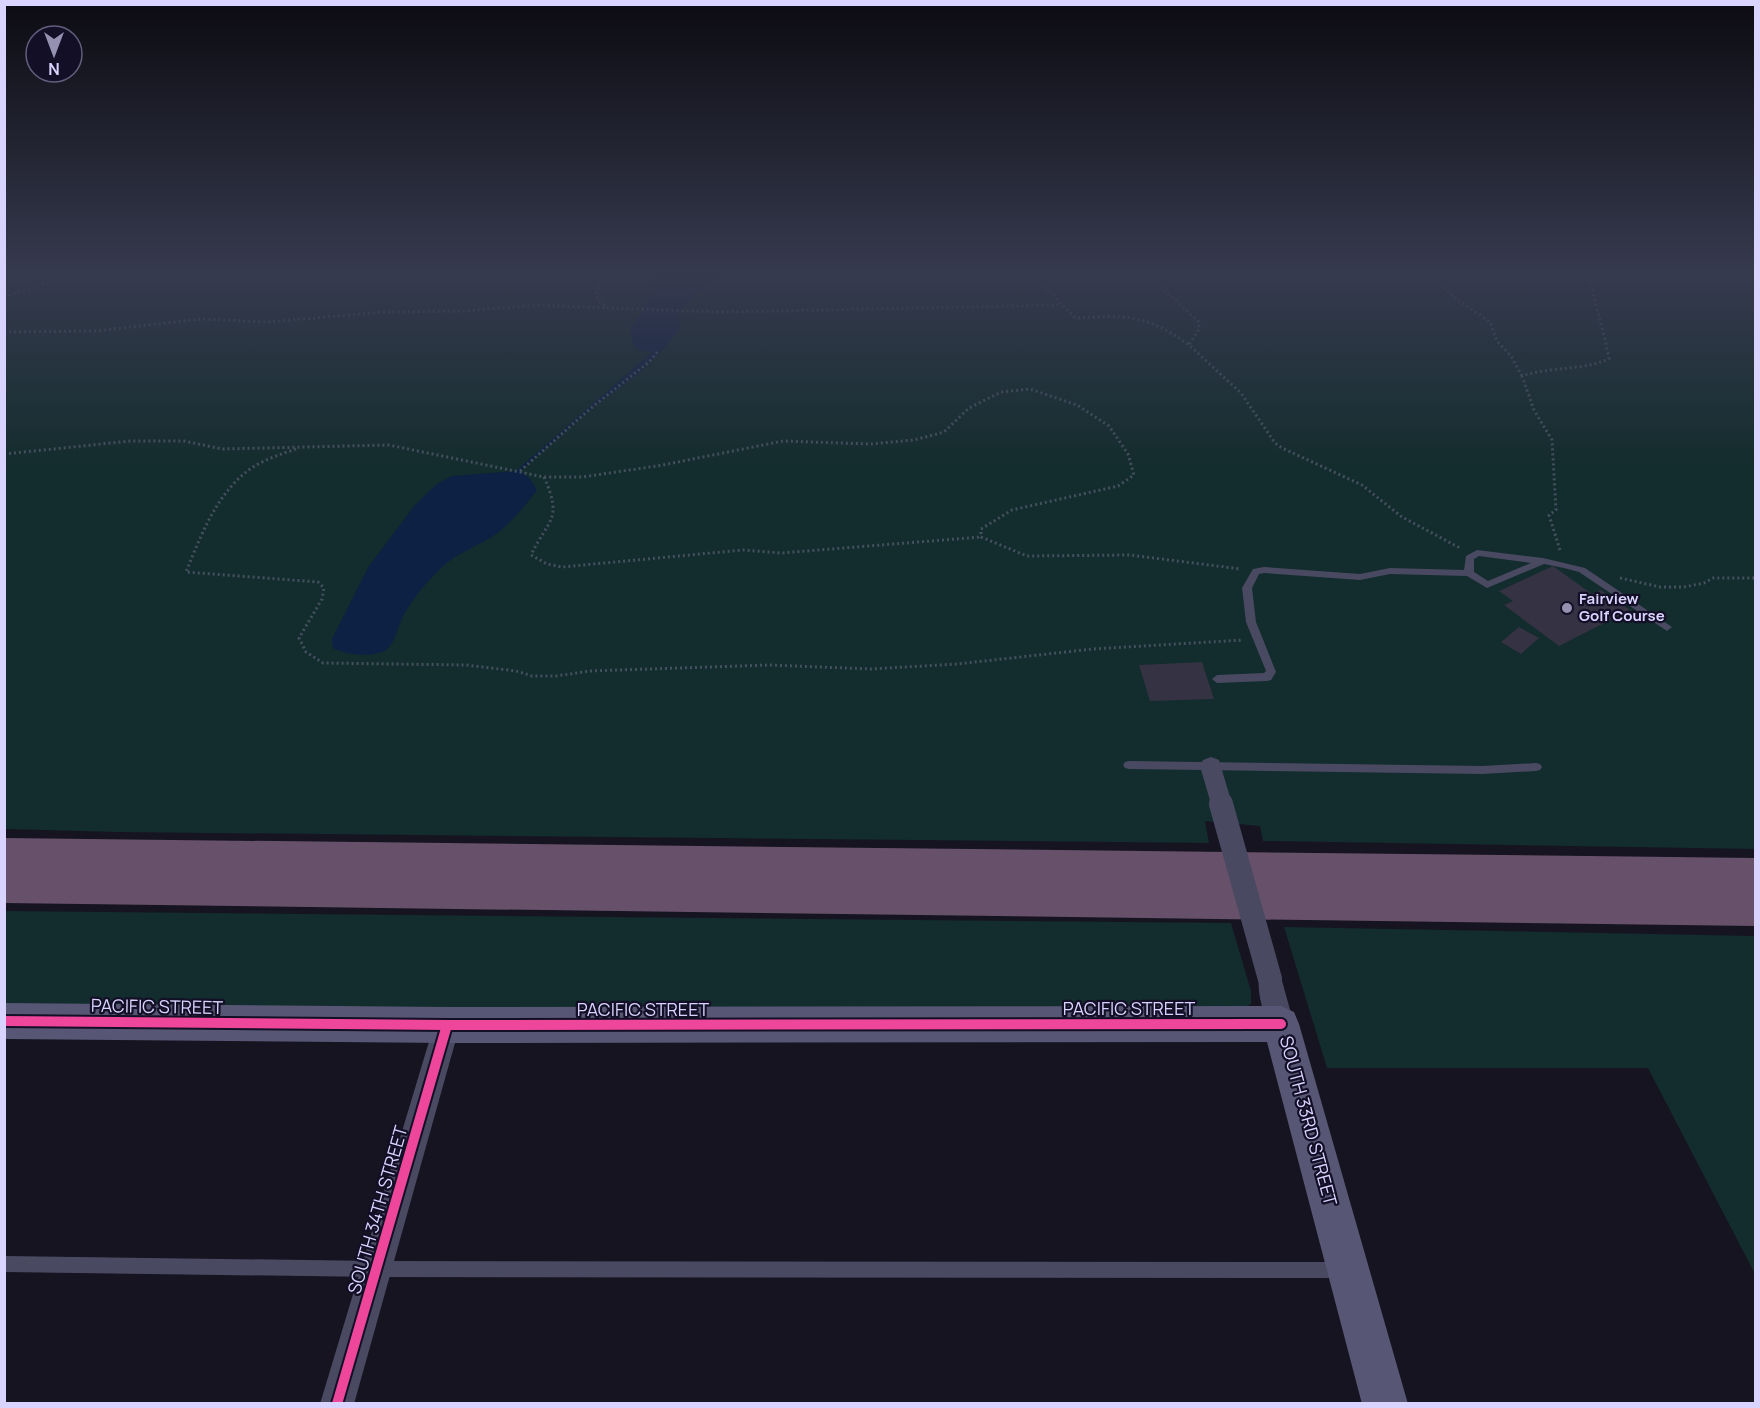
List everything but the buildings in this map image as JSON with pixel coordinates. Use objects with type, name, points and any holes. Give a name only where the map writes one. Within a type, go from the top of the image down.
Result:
[{"type":"highway","points":[[4,854],[1755,875]]},
{"type":"highway","points":[[4,886],[1755,909]]},
{"type":"street","name":"SOUTH 33RD STREET","points":[[1211,766],[1385,1404]]},
{"type":"street","name":"PACIFIC STREET","points":[[4,1021],[447,1025],[1281,1024]]},
{"type":"street","name":"SOUTH 34TH STREET","points":[[336,1404],[447,1025]]},
{"type":"lane","points":[[1469,573],[1469,558],[1489,553],[1564,565],[1582,570],[1667,627]]},
{"type":"lane","points":[[1217,679],[1267,677],[1271,672],[1251,622],[1247,588],[1256,571],[1360,577],[1390,571],[1469,573],[1486,585],[1543,561]]},
{"type":"lane","points":[[1129,765],[1482,770],[1536,767]]},
{"type":"lane","points":[[4,1264],[376,1269],[1348,1270]]},
{"type":"path","points":[[1182,339],[1243,394],[1253,406],[1270,440],[1282,448],[1362,485],[1402,517],[1474,556]]},
{"type":"path","points":[[1190,345],[1194,339]]},
{"type":"path","points":[[1496,339],[1511,356],[1522,376],[1534,410],[1552,440],[1556,510],[1549,515],[1564,565]]},
{"type":"path","points":[[1522,376],[1543,369],[1593,366],[1609,359],[1606,339]]},
{"type":"path","points":[[519,472],[591,408],[650,362],[659,350]]},
{"type":"path","points":[[4,454],[131,441],[184,441],[222,449],[389,445],[544,477],[583,477],[663,465],[783,441],[870,444],[914,440],[944,432],[969,408],[1001,392],[1030,389],[1077,405],[1109,426],[1128,454],[1134,475],[1118,486],[1012,510],[981,529],[981,537]]},
{"type":"path","points":[[300,447],[267,459],[242,476],[222,500],[198,543],[186,572],[318,582],[324,588],[322,599],[299,638],[306,652],[323,663],[466,664],[516,671],[532,676],[556,676],[590,671],[769,664],[871,669],[957,664],[1093,649],[1256,639]]},
{"type":"path","points":[[544,477],[556,502],[556,514],[531,555],[547,564],[562,567],[743,550],[781,553],[981,537],[1027,556],[1130,555],[1256,571]]},
{"type":"path","points":[[1582,570],[1660,587],[1684,587],[1727,577],[1755,578]]},
{"type":"green space","name":"Fairview Golf Course","points":[[5,339],[1755,339],[1755,849],[1263,841],[1260,826],[1205,821],[1209,843],[5,829]]},
{"type":"green space","points":[[5,911],[1231,923],[1251,991],[1251,1004],[1239,1010],[5,1011]]},
{"type":"green space","points":[[1284,927],[1755,936],[1755,1274],[1648,1068],[1327,1068]]},
{"type":"water","points":[[632,339],[672,339],[638,374],[588,411],[520,471],[530,479],[537,490],[502,530],[442,567],[417,595],[386,650],[367,655],[352,654],[333,648],[332,639],[369,566],[415,505],[437,484],[452,476],[516,471],[652,352],[639,351]]},
{"type":"cycle path","points":[[4,1021],[447,1025],[1281,1024]]},
{"type":"cycle path","points":[[337,1404],[447,1025]]},
{"type":"place","name":"Fairview Golf Course","points":[[1567,608]]}]
